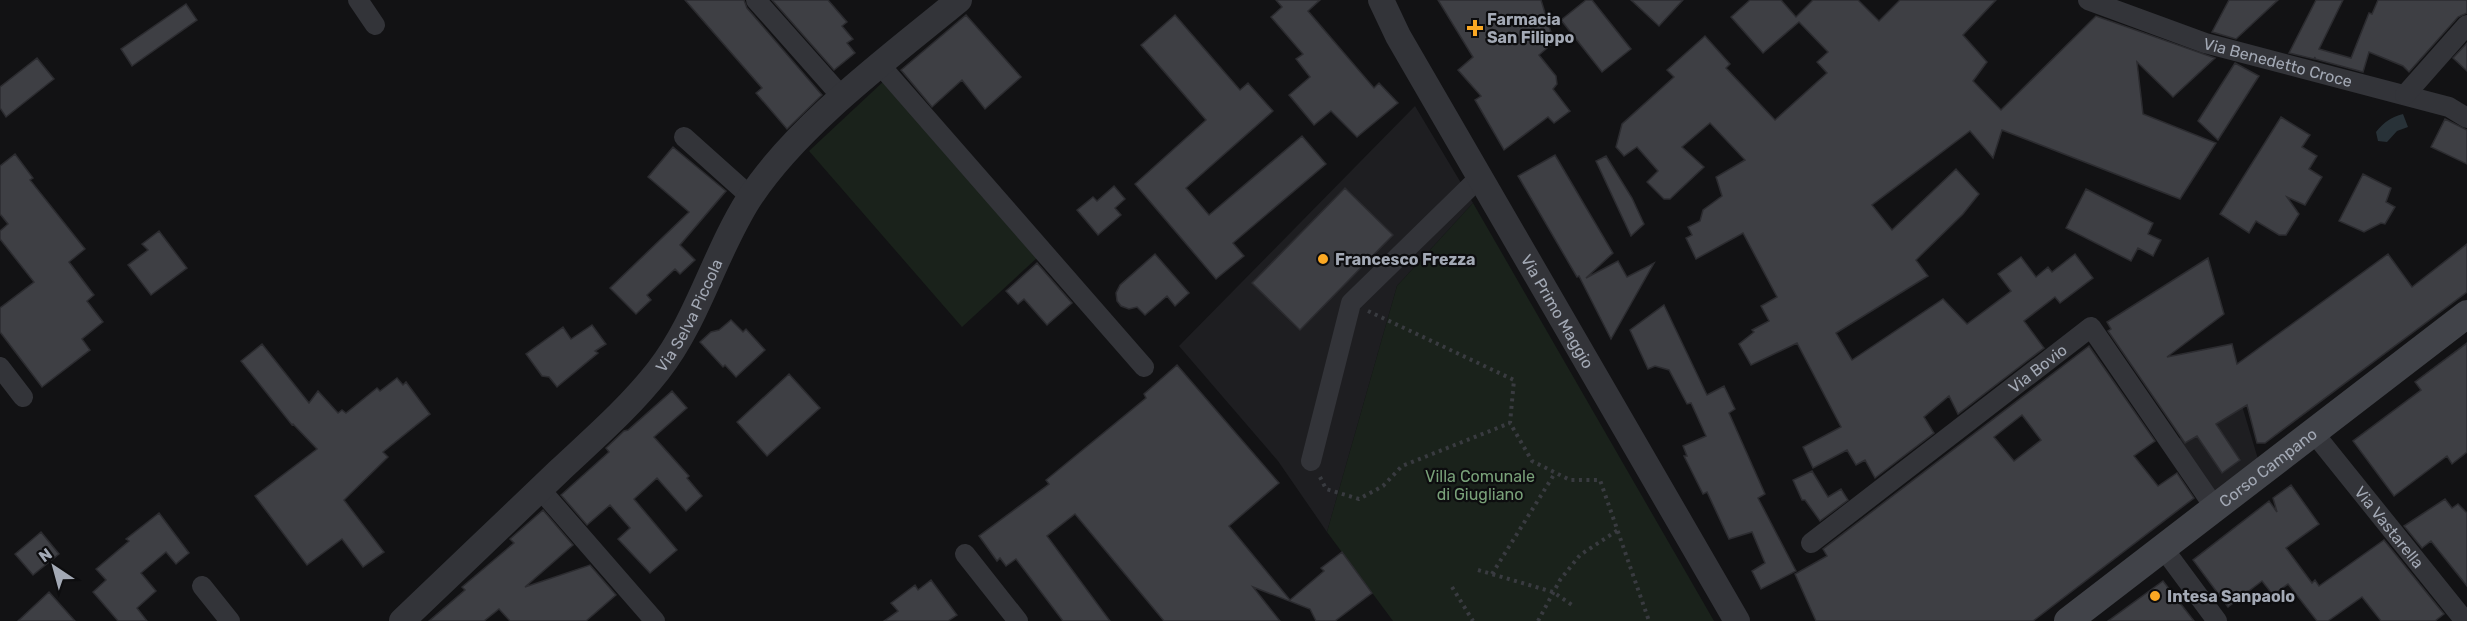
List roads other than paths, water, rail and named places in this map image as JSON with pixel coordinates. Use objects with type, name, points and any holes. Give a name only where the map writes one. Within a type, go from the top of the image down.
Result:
[{"type":"main road","name":"Corso Campano","points":[[2068,621],[2467,314]]},
{"type":"street","points":[[358,0],[375,25]]},
{"type":"street","points":[[756,0],[843,98]]},
{"type":"street","name":"Via Primo Maggio","points":[[1381,0],[1398,36],[1737,621]]},
{"type":"street","name":"Via Benedetto Croce","points":[[2088,0],[2205,43],[2449,107],[2467,118]]},
{"type":"street","name":"Via Selva Piccola","points":[[412,617],[623,410],[659,370],[677,344],[723,245],[751,196],[793,146],[948,3]]},
{"type":"street","points":[[2405,96],[2467,26]]},
{"type":"street","points":[[881,66],[1144,367]]},
{"type":"street","points":[[684,137],[751,196]]},
{"type":"street","points":[[1311,461],[1351,303],[1480,177]]},
{"type":"street","name":"Via Bovio","points":[[1811,543],[2091,327],[2215,508]]},
{"type":"street","points":[[0,367],[23,397]]},
{"type":"street","name":"Via Vastarella","points":[[2313,432],[2464,621]]},
{"type":"street","points":[[540,489],[655,621]]},
{"type":"street","points":[[2163,548],[2217,621]]},
{"type":"street","points":[[965,554],[1018,621]]},
{"type":"street","points":[[202,586],[230,621]]},
{"type":"place","name":"Farmacia San Filippo","points":[[1475,28]]},
{"type":"place","name":"Francesco Frezza","points":[[1323,259]]},
{"type":"place","name":"Intesa Sanpaolo","points":[[2155,596]]},
{"type":"park label","name":"Villa Comunale di Giugliano","points":[[1480,485]]}]
